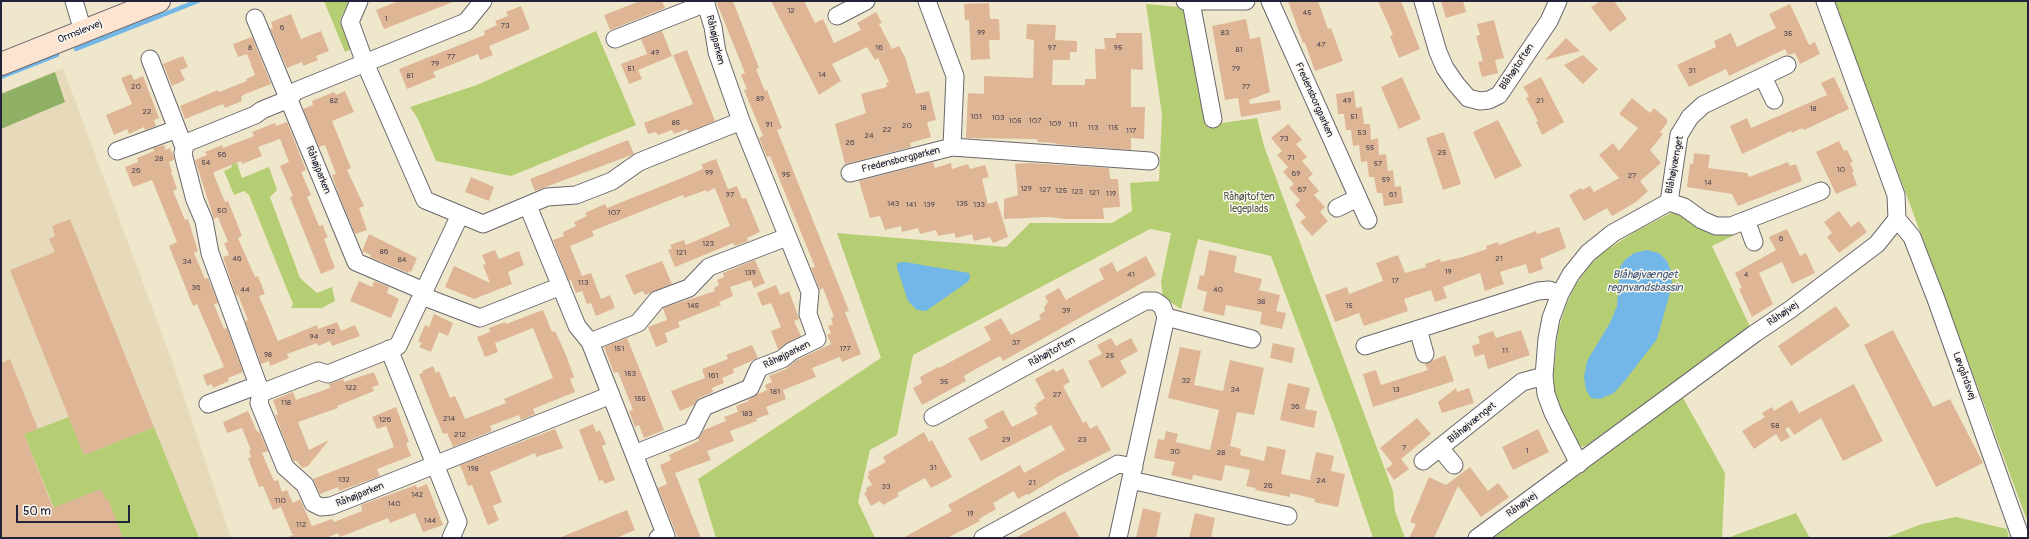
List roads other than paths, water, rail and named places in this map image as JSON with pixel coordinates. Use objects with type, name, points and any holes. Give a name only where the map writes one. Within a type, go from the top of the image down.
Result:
[{"type":"street","points":[[74,1],[83,31]]},
{"type":"street","name":"Ormslevvej","points":[[1,64],[159,1]]},
{"type":"street","points":[[359,1],[350,22],[365,63],[425,200],[483,224],[547,197],[576,195],[612,181],[639,162],[741,121]]},
{"type":"street","points":[[184,147],[186,143],[255,115],[262,110],[289,99],[296,91],[466,22],[483,1]]},
{"type":"street","points":[[837,16],[866,1]]},
{"type":"street","name":"Fredensborgparken","points":[[927,1],[955,76],[952,147]]},
{"type":"street","points":[[1213,119],[1188,1],[1246,1]]},
{"type":"street","name":"Fredensborgparken","points":[[1270,1],[1368,220]]},
{"type":"street","name":"Blåhøjtoften","points":[[1423,1],[1438,52],[1445,68],[1468,98],[1480,101],[1489,100],[1499,95],[1549,21],[1558,1]]},
{"type":"street","points":[[1825,1],[1896,195],[1896,219]]},
{"type":"street","name":"Råhøjparken","points":[[615,39],[705,2],[713,27],[717,52],[741,121],[810,292],[808,314],[817,339],[792,351],[782,359],[759,368],[750,388],[704,407],[692,431],[634,454]]},
{"type":"street","name":"Råhøjparken","points":[[255,18],[356,262],[480,318],[561,286]]},
{"type":"street","name":"Råhøjparken","points":[[150,58],[184,147],[184,158],[195,200],[204,221],[210,253],[260,389],[259,403],[285,467],[305,485],[313,502],[317,506],[331,506],[611,394]]},
{"type":"street","name":"Blåhøjvænget","points":[[1669,202],[1679,135],[1690,117],[1703,105],[1787,65]]},
{"type":"street","points":[[1763,77],[1774,100]]},
{"type":"street","points":[[117,151],[177,129]]},
{"type":"street","name":"Fredensborgparken","points":[[850,173],[952,147],[1150,161]]},
{"type":"street","name":"Blåhøjvænget","points":[[1579,464],[1553,413],[1546,394],[1544,376],[1550,325],[1560,294],[1571,274],[1588,253],[1613,233],[1669,202],[1684,207],[1702,220],[1716,226],[1731,226],[1821,191]]},
{"type":"street","points":[[1337,208],[1358,198]]},
{"type":"street","points":[[528,206],[577,326],[590,342],[611,394],[666,536],[658,538]]},
{"type":"street","points":[[208,404],[318,371],[328,374],[398,346],[460,215]]},
{"type":"street","name":"Råhøjvej","points":[[1477,538],[1791,309],[1877,244],[1896,219]]},
{"type":"street","name":"Løvgårdsvej","points":[[1896,219],[1912,237],[1936,299],[2021,538]]},
{"type":"street","points":[[1746,220],[1754,242]]},
{"type":"street","points":[[590,342],[638,323],[657,300],[689,288],[709,267],[787,237]]},
{"type":"street","points":[[1366,346],[1538,291],[1549,290],[1560,294]]},
{"type":"street","name":"Råhøjtoften","points":[[933,417],[1145,301],[1155,301],[1162,306],[1166,317]]},
{"type":"street","points":[[1118,538],[1166,317],[1252,339]]},
{"type":"street","points":[[1418,329],[1425,354]]},
{"type":"street","points":[[389,349],[458,522],[451,538]]},
{"type":"street","name":"Blåhøjvænget","points":[[1423,461],[1522,382],[1544,376]]},
{"type":"street","name":"Blåhøjvænget","points":[[1440,448],[1454,465]]},
{"type":"street","points":[[983,538],[1118,464],[1132,473],[1288,516]]},
{"type":"water","name":"Blåhøjvænget regnvandsbassin","points":[[1647,250],[1659,253],[1667,261],[1672,274],[1671,289],[1657,339],[1614,393],[1600,399],[1591,398],[1586,390],[1584,377],[1587,361],[1610,323],[1617,306],[1620,267],[1625,260],[1634,253]]},
{"type":"water","points":[[905,262],[969,273],[969,281],[926,311],[917,310],[908,301],[897,268],[897,263]]},
{"type":"waterway","points":[[76,49],[198,1]]},
{"type":"waterway","points":[[1,77],[57,55]]},
{"type":"park label","name":"Råhøjtoften legeplads","points":[[1249,202]]}]
